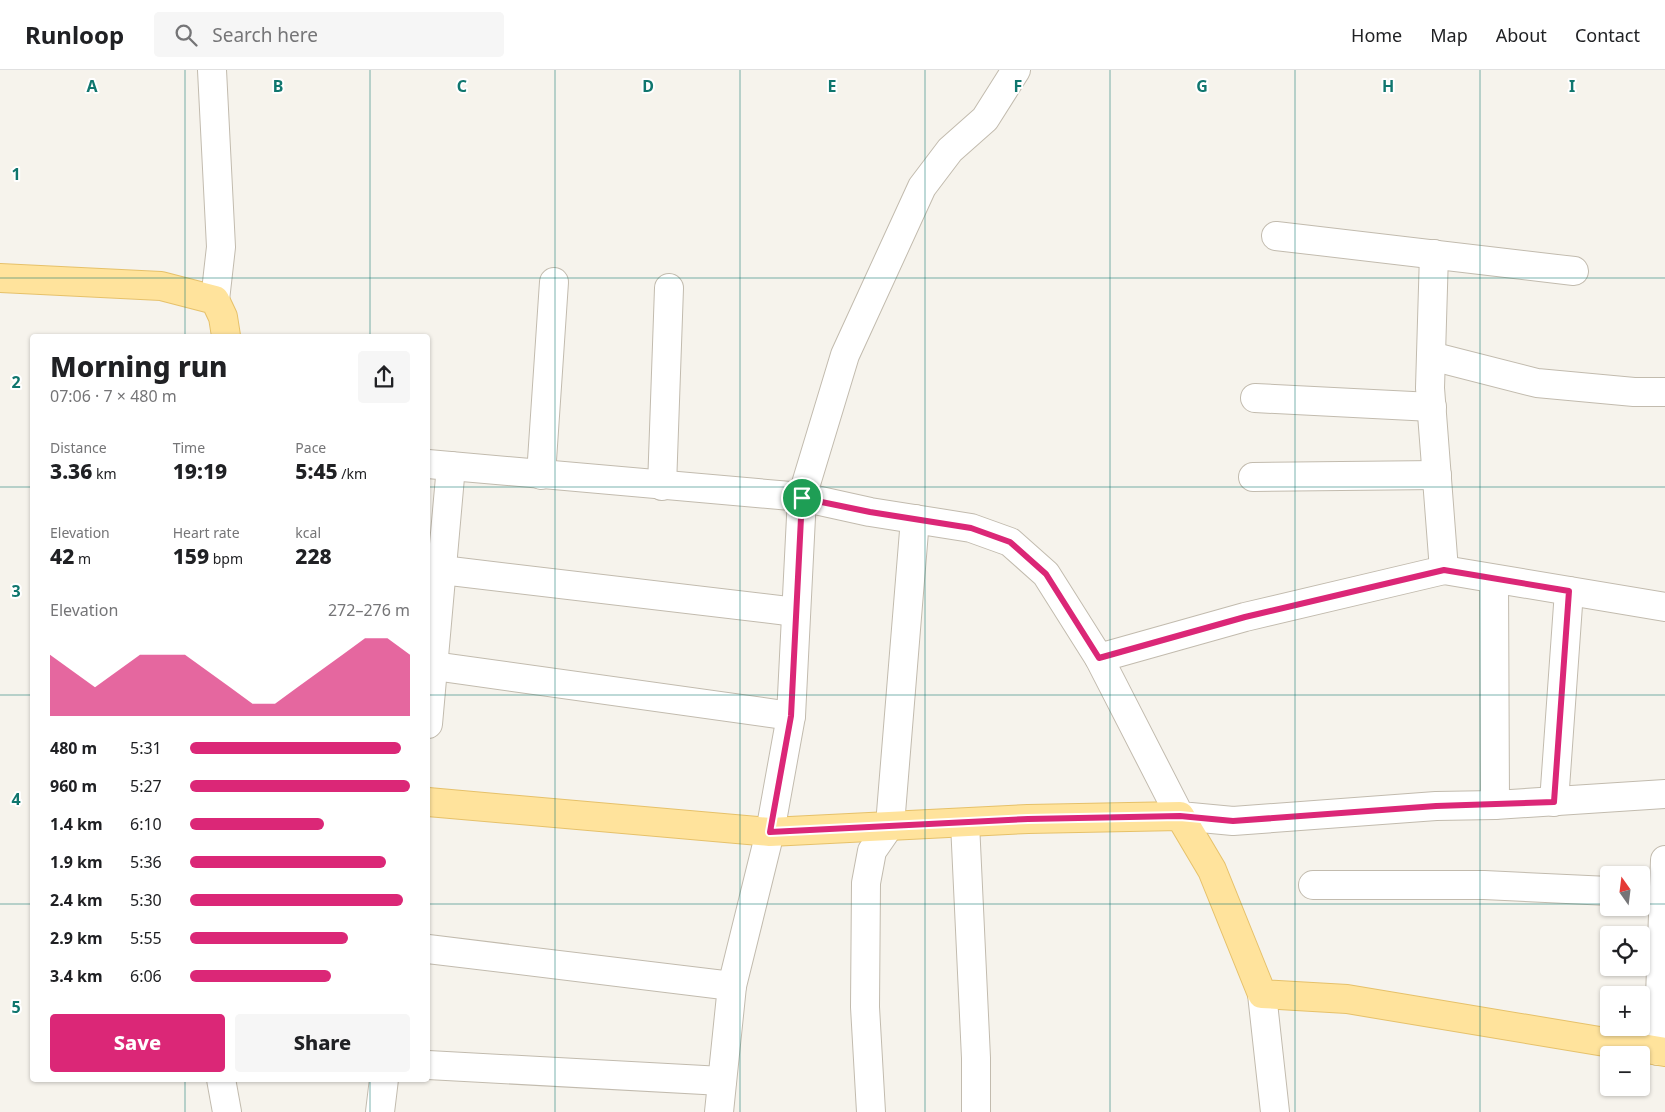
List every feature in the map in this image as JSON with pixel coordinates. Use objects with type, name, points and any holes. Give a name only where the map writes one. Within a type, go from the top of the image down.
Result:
[{"type":"main road","points":[[0,278],[161,286],[214,300],[223,317],[226,334]]},
{"type":"main road","points":[[430,802],[770,832],[890,825],[1180,816],[1212,870],[1262,994],[1347,999],[1661,1052]]},
{"type":"street","points":[[212,70],[221,246],[214,300]]},
{"type":"street","points":[[719,1112],[732,986],[770,832],[791,716],[802,498],[845,355],[880,284],[922,187],[950,150],[985,119],[1016,70]]},
{"type":"street","points":[[1276,236],[1574,270]]},
{"type":"street","points":[[1434,254],[1432,407],[1444,570]]},
{"type":"street","points":[[541,475],[554,282]]},
{"type":"street","points":[[662,486],[669,288]]},
{"type":"street","points":[[1432,356],[1537,383],[1634,392],[1665,392]]},
{"type":"street","points":[[1255,398],[1432,407]]},
{"type":"street","points":[[430,705],[442,570],[439,465],[802,498],[870,512],[971,528],[1010,542],[1046,574],[1099,658],[1180,816],[1233,821],[1436,806],[1554,802],[1665,794]]},
{"type":"street","points":[[1253,477],[1437,475]]},
{"type":"street","points":[[871,1112],[864,1007],[866,883],[872,851],[890,825],[915,519]]},
{"type":"street","points":[[442,570],[796,612]]},
{"type":"street","points":[[1099,658],[1245,617],[1444,570],[1665,607]]},
{"type":"street","points":[[1494,579],[1495,805]]},
{"type":"street","points":[[1554,802],[1569,591]]},
{"type":"street","points":[[434,666],[791,716]]},
{"type":"street","points":[[965,823],[976,1058],[976,1112]]},
{"type":"street","points":[[1661,1052],[1652,897],[1665,860]]},
{"type":"street","points":[[1313,885],[1484,884],[1600,890]]},
{"type":"street","points":[[430,949],[732,986]]},
{"type":"street","points":[[1262,994],[1275,1112]]},
{"type":"street","points":[[430,1065],[722,1081]]},
{"type":"street","points":[[222,1082],[227,1112]]},
{"type":"street","points":[[380,1112],[384,1082]]},
{"type":"route","points":[[802,498],[870,512],[971,528],[1010,542],[1046,574],[1099,658],[1245,617],[1444,570],[1569,591],[1554,802],[1436,806],[1233,821],[1180,816],[1028,819],[770,832],[791,716],[802,498]]}]
